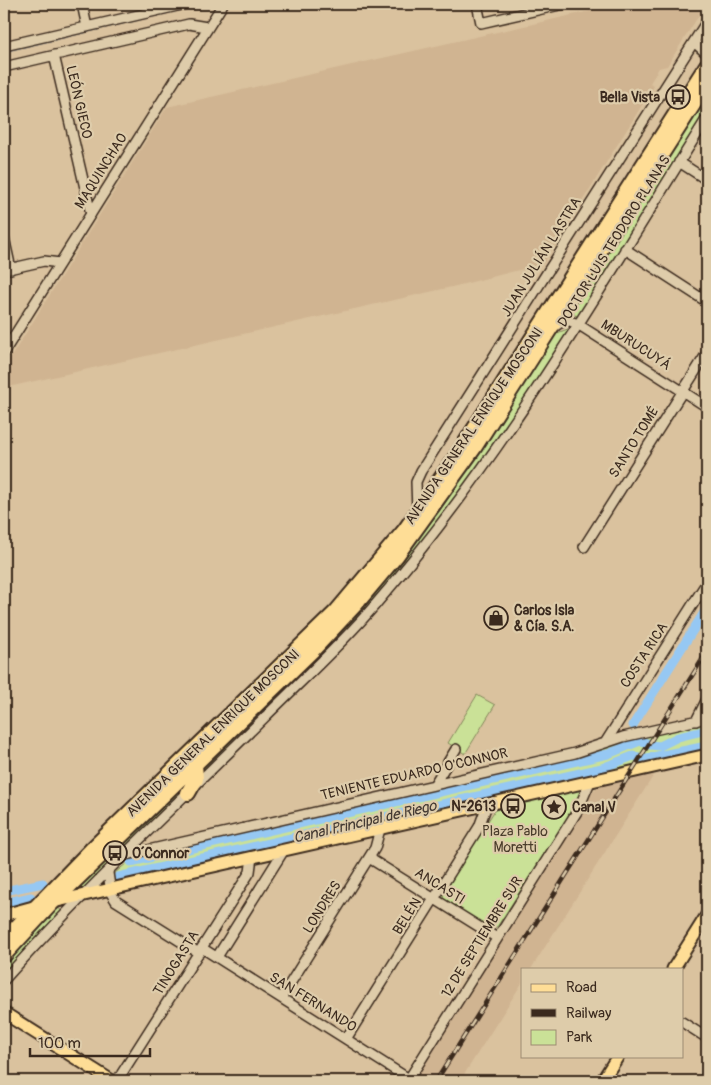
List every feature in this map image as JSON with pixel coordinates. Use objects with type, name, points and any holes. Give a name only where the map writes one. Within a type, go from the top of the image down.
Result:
[{"type":"highway","name":"AVENIDA GENERAL ENRIQUE MOSCONI","points":[[4,940],[34,907],[318,630],[371,572],[418,513],[494,399],[707,65]]},
{"type":"highway","name":"AVENIDA GENERAL ENRIQUE MOSCONI","points":[[4,955],[52,903],[313,650],[387,568],[457,474],[707,83]]},
{"type":"highway","points":[[188,793],[196,779],[195,764]]},
{"type":"main road","points":[[4,915],[86,894],[707,755]]},
{"type":"main road","points":[[674,968],[707,915]]},
{"type":"main road","points":[[4,1013],[112,1081]]},
{"type":"main road","points":[[602,1081],[617,1058]]},
{"type":"street","points":[[82,4],[87,27]]},
{"type":"street","points":[[4,46],[186,4]]},
{"type":"street","name":"MAQUINCHAO","points":[[4,352],[223,4]]},
{"type":"street","points":[[477,4],[481,23],[564,4]]},
{"type":"street","name":"JUAN JULIÁN LASTRA","points":[[418,513],[416,482],[421,471],[707,20]]},
{"type":"street","points":[[4,67],[189,24],[207,27]]},
{"type":"street","points":[[694,42],[707,54]]},
{"type":"street","name":"LEÓN GIECO","points":[[54,55],[91,214]]},
{"type":"street","name":"DOCTOR LUIS TEODORO PLANAS","points":[[4,980],[86,894],[327,656],[376,604],[489,459],[578,324],[707,118]]},
{"type":"street","points":[[680,162],[707,180]]},
{"type":"street","points":[[4,237],[7,270],[44,261],[60,263]]},
{"type":"street","points":[[625,249],[707,302]]},
{"type":"street","points":[[549,332],[564,320],[578,324]]},
{"type":"street","name":"MBURUCUYÁ","points":[[578,324],[707,407]]},
{"type":"street","name":"SANTO TOMÉ","points":[[584,547],[707,353]]},
{"type":"street","name":"COSTA RICA","points":[[604,743],[707,582]]},
{"type":"street","points":[[696,721],[707,700]]},
{"type":"street","name":"TENIENTE EDUARDO O'CONNOR","points":[[126,855],[581,752],[628,735],[707,718]]},
{"type":"street","points":[[434,785],[456,749]]},
{"type":"street","name":"12 DE SEPTIEMBRE SUR","points":[[409,1079],[578,810],[590,782]]},
{"type":"street","name":"BELÉN","points":[[346,1039],[481,823],[486,805]]},
{"type":"street","points":[[152,829],[153,840],[163,846]]},
{"type":"street","name":"LONDRES","points":[[281,998],[369,858],[377,844],[380,829]]},
{"type":"street","points":[[216,957],[284,850]]},
{"type":"street","name":"TINOGASTA","points":[[117,1081],[250,872],[252,857]]},
{"type":"street","name":"ANCASTI","points":[[369,858],[498,938]]},
{"type":"street","points":[[108,873],[110,889]]},
{"type":"street","name":"SAN FERNANDO","points":[[110,889],[112,896],[119,903],[200,950],[216,957],[409,1079]]},
{"type":"street","points":[[52,903],[66,907],[66,912],[62,919]]},
{"type":"street","points":[[684,1023],[707,1038]]},
{"type":"shaded area","points":[[621,4],[706,4],[667,66],[659,68],[650,83],[654,86],[543,264],[456,286],[4,388],[4,368],[167,107]]},
{"type":"shaded area","points":[[657,770],[532,968],[521,968],[521,985],[460,1081],[410,1081],[595,789],[603,783]]},
{"type":"green space","points":[[707,97],[707,111],[580,313],[578,316],[574,315],[573,308]]},
{"type":"green space","points":[[568,329],[569,331],[491,449],[435,525],[376,599],[292,688],[201,775],[201,767],[382,583],[439,512],[557,333]]},
{"type":"green space","points":[[477,695],[495,705],[465,754],[448,743]]},
{"type":"green space","points":[[707,723],[707,751],[117,883],[114,880],[115,873],[134,857],[576,758],[623,741]]},
{"type":"green space","points":[[190,778],[192,784],[85,889],[79,887],[78,884]]},
{"type":"green space","name":"Plaza Pablo Moretti","points":[[578,789],[582,791],[582,795],[497,927],[488,927],[443,899],[443,892],[495,810]]},
{"type":"green space","points":[[57,907],[62,911],[4,976],[4,965]]},
{"type":"waterway","points":[[4,51],[200,5]]},
{"type":"waterway","points":[[633,725],[707,608]]},
{"type":"waterway","name":"Canal V","points":[[650,745],[660,746],[678,737],[707,730]]},
{"type":"waterway","name":"Canal V","points":[[131,862],[608,754],[640,741],[647,743]]},
{"type":"waterway","name":"Canal Principal de Riego","points":[[642,759],[707,746]]},
{"type":"waterway","name":"Canal Principal de Riego","points":[[118,877],[602,768],[633,756],[639,757]]},
{"type":"waterway","name":"Canal V","points":[[4,891],[43,883]]},
{"type":"waterway","name":"Canal Principal de Riego","points":[[4,903],[31,897]]},
{"type":"railway","points":[[436,1081],[707,652]]},
{"type":"place","name":"Bella Vista","points":[[678,97]]},
{"type":"place","name":"Carlos Isla & Cía. S.A.","points":[[496,618]]},
{"type":"place","name":"N-2613","points":[[513,806]]},
{"type":"place","name":"Canal V","points":[[554,807]]},
{"type":"place","name":"O´Connor","points":[[115,853]]}]
